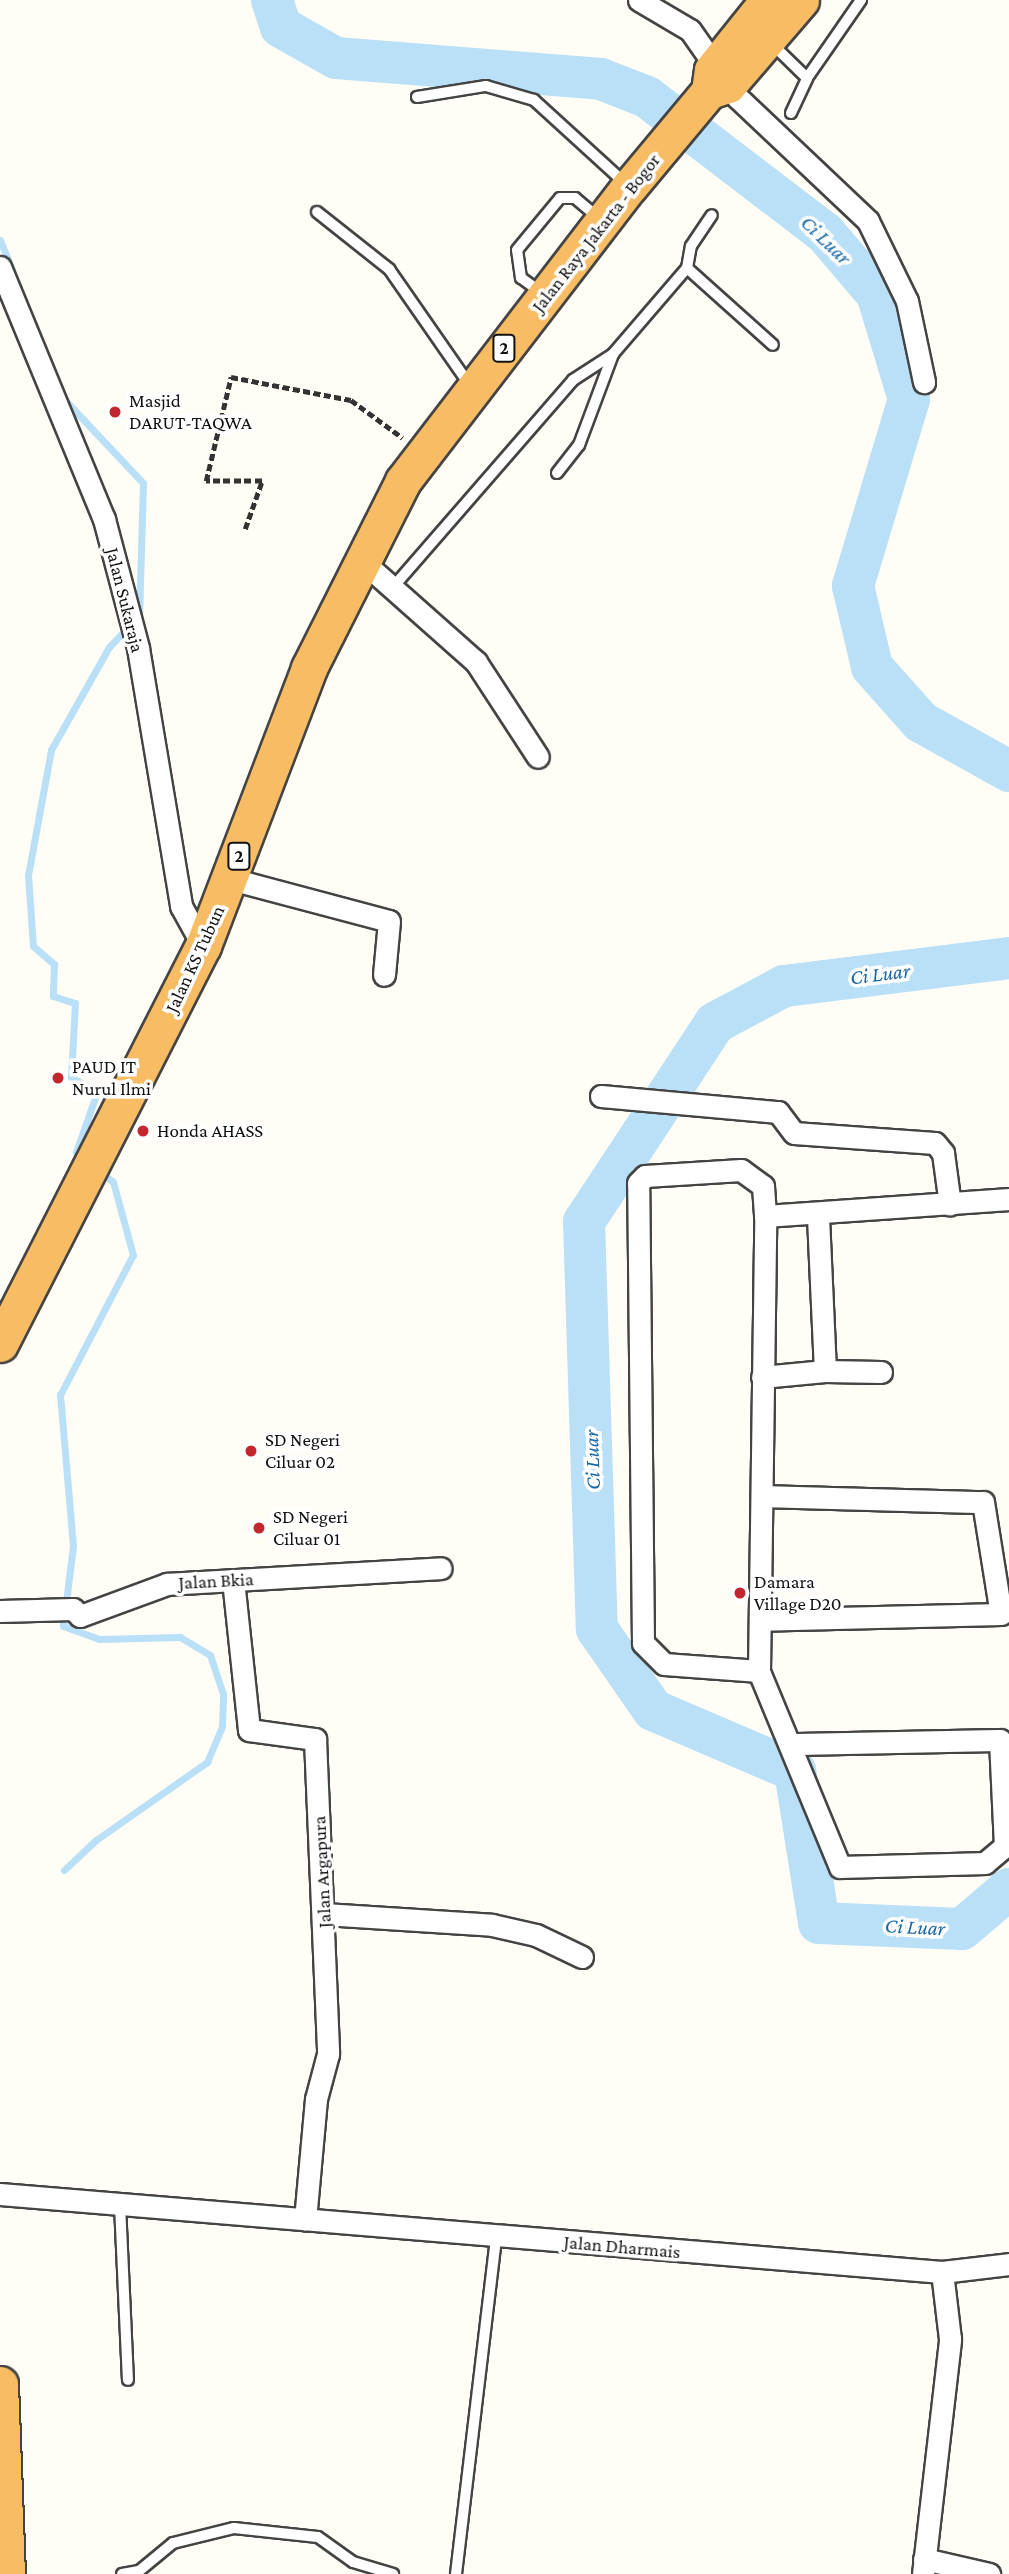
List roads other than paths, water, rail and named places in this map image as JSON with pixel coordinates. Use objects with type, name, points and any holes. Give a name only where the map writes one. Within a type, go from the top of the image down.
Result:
[{"type":"highway","name":"2","points":[[715,84],[768,0]]},
{"type":"highway","name":"2","points":[[715,84],[769,42],[801,0]]},
{"type":"highway","name":"Jalan Raya Jakarta - Bogor","points":[[361,560],[425,451],[471,387],[547,296],[629,187],[715,84]]},
{"type":"highway","name":"Jalan KS Tubun","points":[[0,1344],[105,1146],[203,946],[309,668],[361,560]]},
{"type":"highway","points":[[0,2384],[7,2574]]},
{"type":"street","points":[[639,0],[691,30],[715,84],[868,220],[907,301],[923,382]]},
{"type":"street","name":"Jalan Sukaraja","points":[[0,267],[104,520],[138,648],[181,906],[203,946]]},
{"type":"street","points":[[361,560],[394,586],[493,682],[538,757]]},
{"type":"street","points":[[231,878],[389,921],[384,975]]},
{"type":"street","points":[[601,1096],[779,1112],[794,1133],[935,1143],[943,1153],[950,1205]]},
{"type":"street","points":[[759,1671],[664,1664],[643,1643],[638,1183],[645,1176],[741,1170],[763,1186],[762,1619],[759,1671],[794,1744],[840,1867],[985,1863],[1005,1846],[1000,1740],[794,1744]]},
{"type":"street","points":[[765,1216],[1009,1199]]},
{"type":"street","points":[[818,1214],[825,1371]]},
{"type":"street","points":[[762,1377],[825,1371],[881,1372]]},
{"type":"street","points":[[762,1496],[983,1502],[1001,1614],[762,1619]]},
{"type":"street","name":"Jalan Bkia","points":[[0,1611],[73,1609],[80,1616],[167,1584],[441,1569]]},
{"type":"street","name":"Jalan Argapura","points":[[233,1580],[249,1730],[315,1739],[328,2054],[316,2099],[305,2220]]},
{"type":"street","points":[[324,1914],[492,1925],[536,1936],[582,1957]]},
{"type":"street","name":"Jalan Dharmais","points":[[0,2194],[942,2272],[1009,2263]]},
{"type":"street","points":[[942,2272],[950,2339],[923,2566],[989,2574]]},
{"type":"lane","points":[[791,113],[807,78],[861,0]]},
{"type":"lane","points":[[769,42],[807,78]]},
{"type":"lane","points":[[417,97],[486,86],[534,100],[629,187]]},
{"type":"lane","points":[[547,296],[521,278],[517,250],[560,198],[575,198],[603,221]]},
{"type":"lane","points":[[317,212],[389,269],[471,387]]},
{"type":"lane","points":[[394,586],[573,380],[613,354],[687,268],[691,246],[712,215]]},
{"type":"lane","points":[[687,268],[773,345]]},
{"type":"lane","points":[[557,473],[584,433],[613,354]]},
{"type":"lane","points":[[120,2204],[128,2380]]},
{"type":"lane","points":[[456,2574],[496,2237]]},
{"type":"lane","points":[[122,2574],[139,2571],[173,2543],[234,2528],[318,2537],[353,2562],[393,2574]]},
{"type":"waterway","name":"Ci Luar","points":[[272,0],[281,27],[336,58],[601,79],[647,97],[825,233],[877,294],[909,399],[853,586],[872,667],[921,722],[1009,771]]},
{"type":"waterway","points":[[0,240],[12,269]]},
{"type":"waterway","points":[[62,397],[143,483],[139,616],[109,647],[51,750],[28,875],[33,946],[54,964],[53,996],[75,1003],[71,1077],[97,1092],[76,1152],[85,1159]]},
{"type":"waterway","name":"Ci Luar","points":[[1009,958],[784,986],[715,1023],[584,1222],[597,1629],[653,1710],[795,1771],[819,1923],[962,1929],[1009,1889]]},
{"type":"waterway","points":[[64,1870],[96,1840],[207,1762],[222,1726],[223,1694],[210,1655],[180,1637],[99,1639],[63,1626],[73,1546],[60,1395],[133,1255],[113,1182],[100,1171]]},
{"type":"place","name":"Masjid DARUT-TAQWA","points":[[115,412]]},
{"type":"place","name":"PAUD IT Nurul Ilmi","points":[[58,1078]]},
{"type":"place","name":"Honda AHASS","points":[[143,1131]]},
{"type":"place","name":"SD Negeri Ciluar 02","points":[[251,1451]]},
{"type":"place","name":"SD Negeri Ciluar 01","points":[[259,1528]]},
{"type":"place","name":"Damara Village D20","points":[[740,1593]]}]
